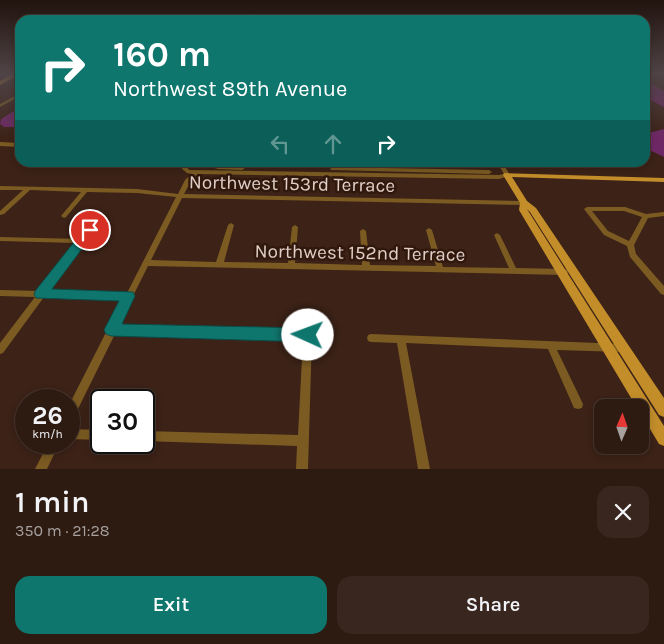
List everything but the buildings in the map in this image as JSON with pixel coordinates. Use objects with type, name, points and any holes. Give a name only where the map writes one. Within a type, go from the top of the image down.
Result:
[{"type":"main road","points":[[572,176],[582,173],[664,174]]},
{"type":"main road","points":[[507,175],[664,180]]},
{"type":"main road","points":[[507,175],[524,203],[534,210],[664,410]]},
{"type":"main road","points":[[524,203],[523,210],[664,439]]},
{"type":"street","points":[[0,106],[15,97]]},
{"type":"street","points":[[0,144],[15,145]]},
{"type":"street","points":[[80,392],[180,196],[187,176],[185,167]]},
{"type":"street","points":[[187,176],[205,167]]},
{"type":"street","points":[[228,167],[497,172],[507,175]]},
{"type":"street","points":[[502,167],[507,175]]},
{"type":"street","points":[[197,172],[496,177],[507,175]]},
{"type":"street","name":"Northwest 153rd Terrace","points":[[0,188],[137,191],[180,196],[524,203]]},
{"type":"street","points":[[2,213],[28,189]]},
{"type":"street","points":[[64,216],[85,190]]},
{"type":"street","points":[[630,245],[606,233],[587,209],[625,209],[646,216],[664,214]]},
{"type":"street","points":[[646,216],[630,245],[633,255],[664,292]]},
{"type":"street","points":[[219,265],[230,225]]},
{"type":"street","points":[[291,266],[295,226]]},
{"type":"street","points":[[0,350],[90,230]]},
{"type":"street","points":[[429,230],[440,269]]},
{"type":"street","points":[[363,231],[366,268]]},
{"type":"street","points":[[497,235],[514,271]]},
{"type":"street","points":[[0,239],[82,241]]},
{"type":"street","name":"Northwest 152nd Terrace","points":[[146,262],[574,272]]},
{"type":"street","points":[[0,293],[129,296]]},
{"type":"street","points":[[111,330],[308,335],[302,469]]},
{"type":"street","points":[[371,338],[401,341],[623,348]]},
{"type":"street","points":[[401,341],[424,469]]},
{"type":"street","points":[[551,346],[578,404]]},
{"type":"street","points":[[155,436],[302,441]]},
{"type":"street","points":[[41,469],[49,454]]},
{"type":"shaded area","points":[[650,95],[664,95],[664,107],[650,100]]},
{"type":"shaded area","points":[[15,110],[15,127],[4,127],[0,124],[1,119]]},
{"type":"shaded area","points":[[664,129],[664,157],[650,150],[650,133]]},
{"type":"route","points":[[90,230],[41,294],[129,296],[111,330],[308,335]]}]
